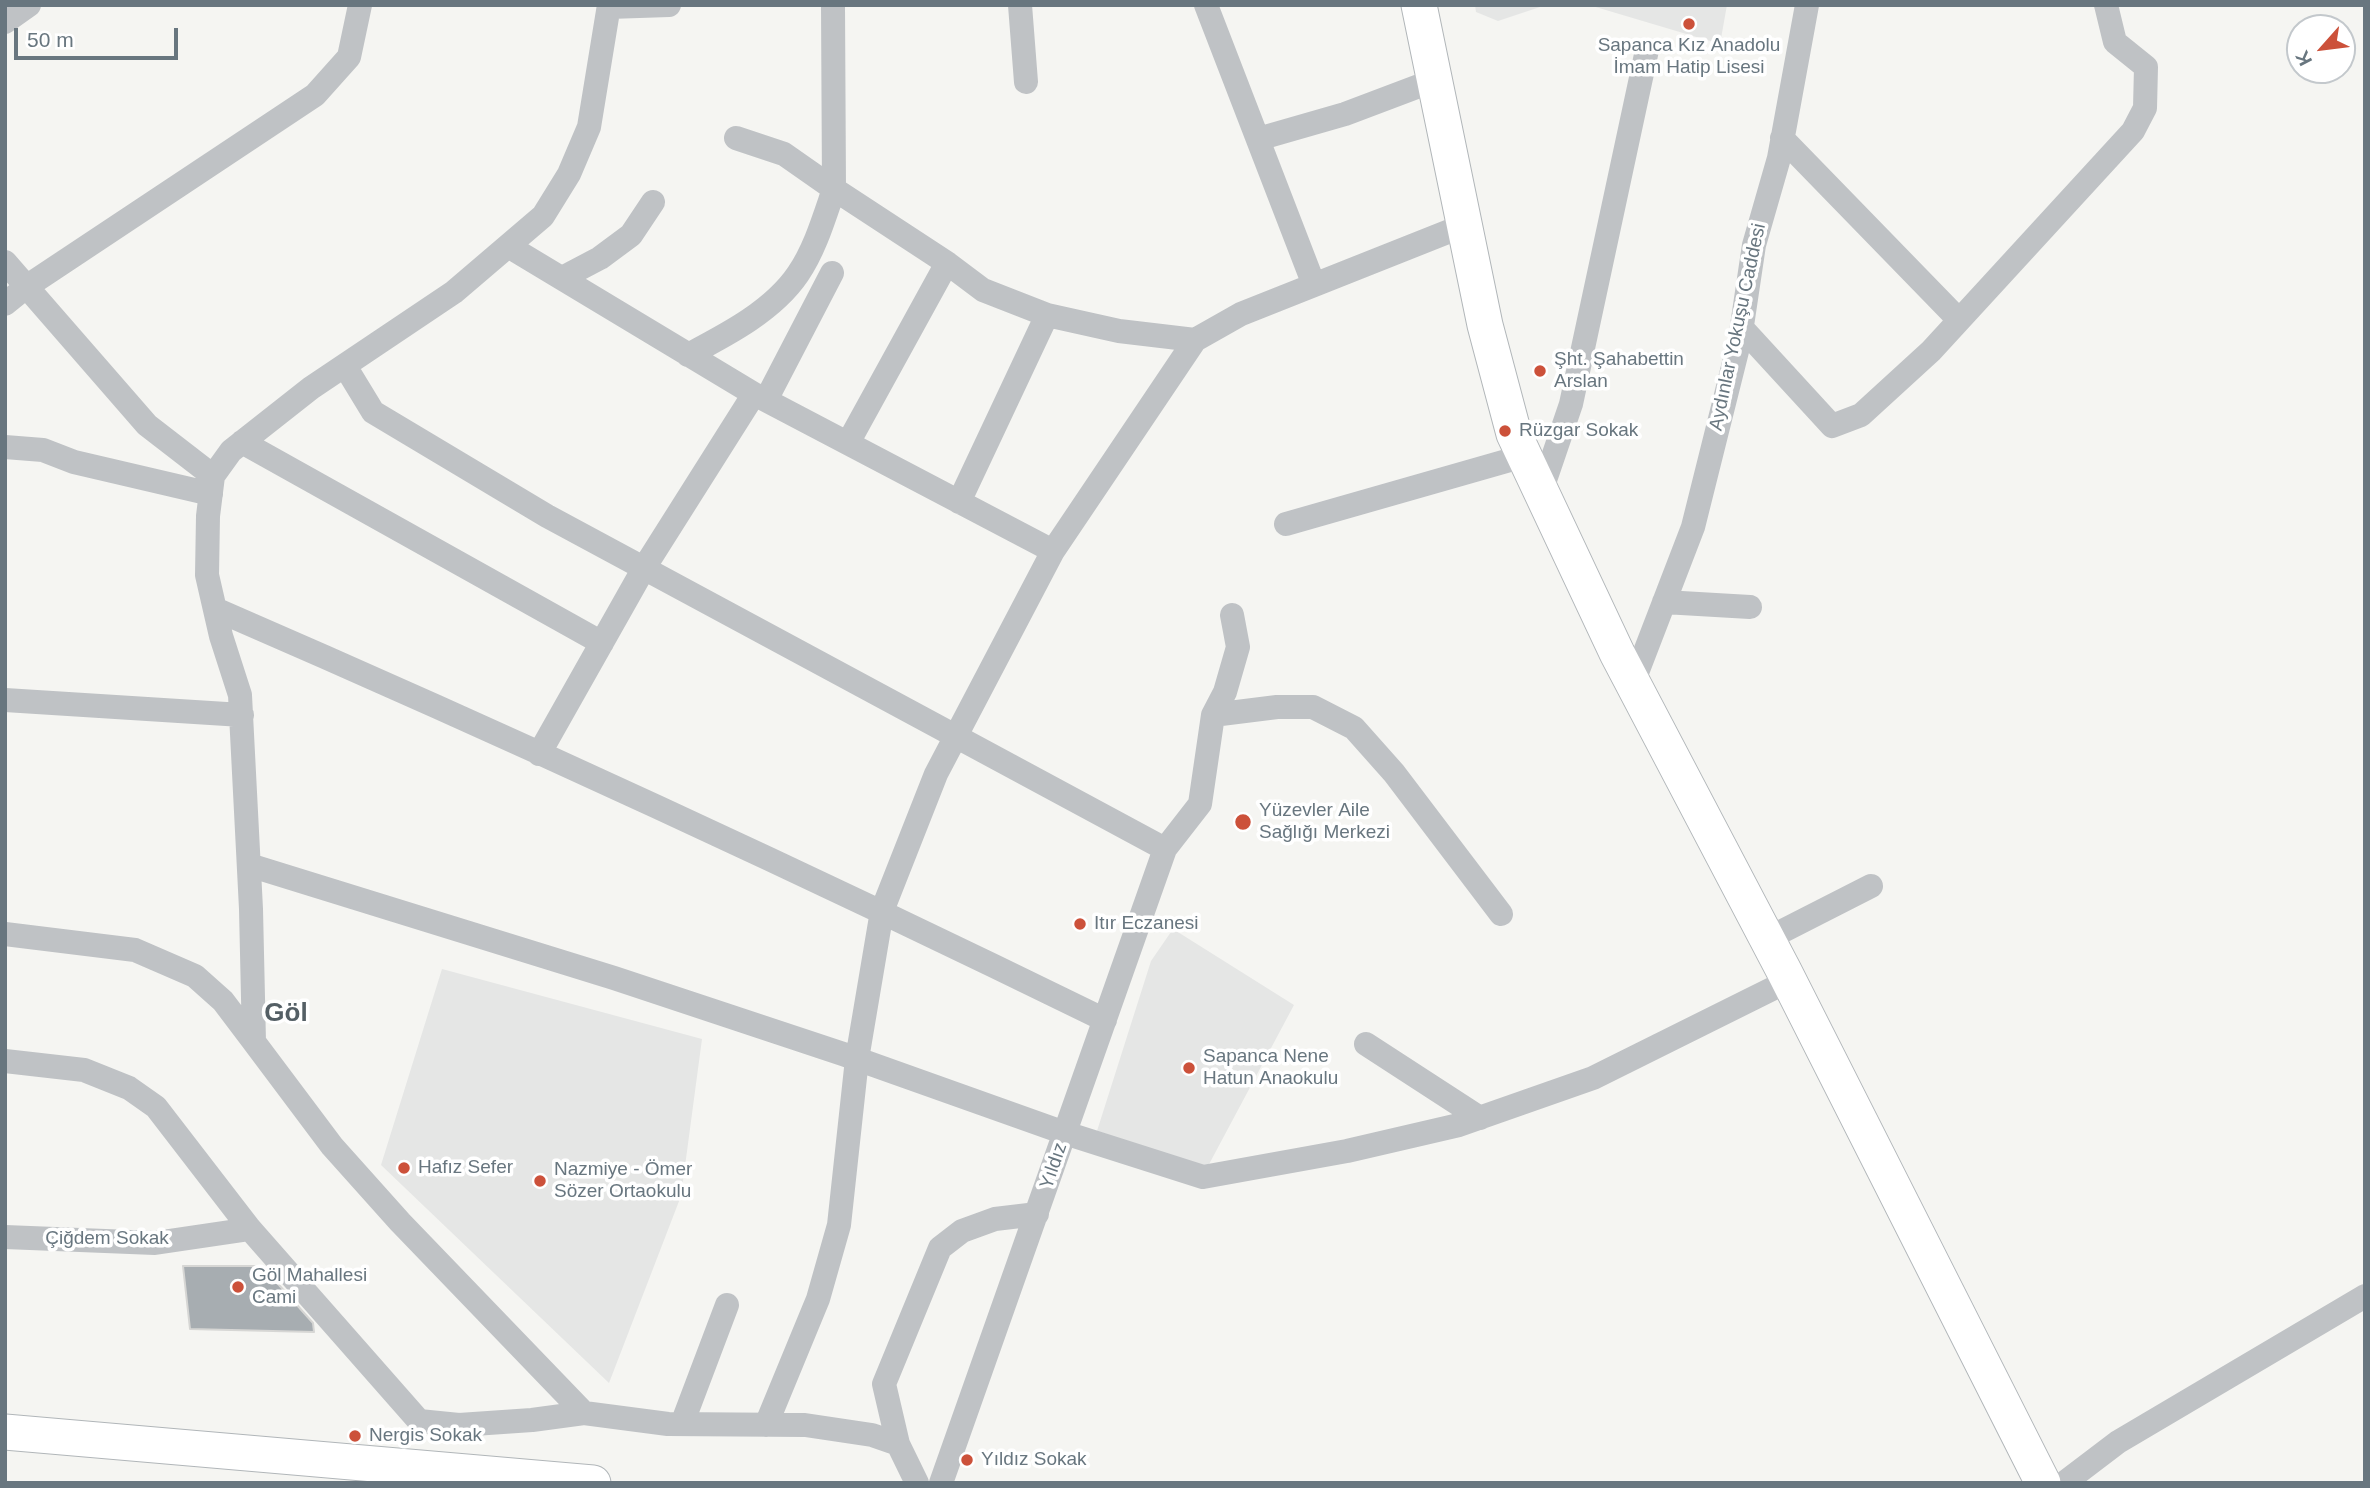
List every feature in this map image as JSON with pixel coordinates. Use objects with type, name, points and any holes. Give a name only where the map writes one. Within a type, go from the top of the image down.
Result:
[{"type":"street","points":[[5,22],[29,5]]},
{"type":"street","points":[[5,304],[26,286],[315,95],[349,57],[360,5]]},
{"type":"street","points":[[254,1042],[242,715],[240,695],[207,575],[208,516],[212,485],[231,451],[242,442],[311,388],[454,292],[543,216],[569,174],[589,127],[609,6],[669,5]]},
{"type":"street","points":[[688,355],[726,335],[764,309],[797,275],[817,238],[834,189],[833,5]]},
{"type":"street","points":[[1020,5],[1026,82]]},
{"type":"street","points":[[1206,5],[1314,285]]},
{"type":"street","points":[[1419,5],[1485,326],[1514,434],[1633,682],[1767,939],[2043,1483]]},
{"type":"street","name":"Aydınlar Yokuşu Caddesi","points":[[1633,682],[1693,527],[1742,328],[1754,244],[1782,138],[1807,5]]},
{"type":"street","points":[[1742,328],[1832,426],[1861,415],[1931,351],[2133,131],[2145,108],[2146,67],[2115,42],[2106,5]]},
{"type":"street","points":[[1541,492],[1571,404],[1647,50]]},
{"type":"street","points":[[1258,139],[1345,114],[1435,80]]},
{"type":"street","points":[[736,138],[784,154],[984,290],[1047,315],[1119,331],[1195,340]]},
{"type":"street","points":[[1782,138],[1959,320]]},
{"type":"street","points":[[562,278],[600,258],[631,235],[653,202]]},
{"type":"street","points":[[766,1425],[818,1299],[839,1225],[857,1059],[882,911],[936,774],[1053,551],[1195,340],[1241,314],[1465,225]]},
{"type":"street","points":[[508,246],[760,397],[1053,551]]},
{"type":"street","points":[[5,262],[147,425],[212,485]]},
{"type":"street","points":[[848,443],[947,263]]},
{"type":"street","points":[[539,754],[644,568],[760,397],[832,273]]},
{"type":"street","points":[[960,502],[1047,315]]},
{"type":"street","points":[[345,366],[373,412],[547,516],[1165,849]]},
{"type":"street","points":[[242,442],[602,643]]},
{"type":"street","points":[[5,447],[43,450],[74,462],[212,485]]},
{"type":"street","points":[[1286,524],[1524,456]]},
{"type":"street","points":[[1664,603],[1750,607]]},
{"type":"street","points":[[215,609],[360,672],[882,911],[1105,1020]]},
{"type":"street","name":"Yıldız","points":[[941,1483],[1165,849],[1200,804],[1213,715],[1225,692],[1238,647],[1231,615]]},
{"type":"street","points":[[5,700],[242,715]]},
{"type":"street","points":[[1213,715],[1277,707],[1313,706],[1354,728],[1394,773],[1501,914]]},
{"type":"street","points":[[249,865],[614,978],[857,1059],[1065,1133],[1203,1177],[1347,1151],[1480,1118],[1593,1078],[1788,981]]},
{"type":"street","points":[[1767,939],[1871,886]]},
{"type":"street","points":[[5,934],[135,950],[195,976],[223,1001],[340,1156],[584,1413]]},
{"type":"street","points":[[1366,1045],[1480,1118]]},
{"type":"street","points":[[5,1061],[85,1070],[129,1088],[156,1107],[250,1229],[419,1421],[459,1425],[584,1413],[681,1424],[805,1425],[872,1435],[898,1444]]},
{"type":"street","points":[[917,1483],[898,1444],[884,1384],[940,1248],[962,1231],[995,1219],[1037,1214]]},
{"type":"street","name":"Çiğdem Sokak","points":[[5,1237],[155,1242],[250,1229]]},
{"type":"street","points":[[2064,1483],[2118,1442],[2365,1296]]},
{"type":"street","points":[[681,1424],[727,1305]]},
{"type":"street","points":[[5,1432],[593,1483]]},
{"type":"shaded area","points":[[1475,5],[1546,5],[1498,21],[1476,12]]},
{"type":"shaded area","name":"Sapanca Kız Anadolu İmam Hatip Lisesi","points":[[1589,5],[1727,5],[1720,44]]},
{"type":"shaded area","name":"Sapanca Nene Hatun Anaokulu","points":[[1173,929],[1294,1005],[1207,1168],[1097,1131],[1151,961]]},
{"type":"shaded area","name":"Nazmiye - Ömer Sözer Ortaokulu","points":[[442,969],[702,1039],[681,1196],[609,1383],[381,1165]]},
{"type":"building","name":"Göl Mahallesi Cami","points":[[183,1266],[262,1266],[313,1323],[314,1332],[190,1329]]},
{"type":"place","name":"Sapanca Kız Anadolu İmam Hatip Lisesi","points":[[1689,24]]},
{"type":"place","name":"Şht. Şahabettin Arslan","points":[[1540,371]]},
{"type":"place","name":"Rüzgar Sokak","points":[[1505,431]]},
{"type":"place","name":"Yüzevler Aile Sağlığı Merkezi","points":[[1243,822]]},
{"type":"place","name":"Itır Eczanesi","points":[[1080,924]]},
{"type":"place","name":"Sapanca Nene Hatun Anaokulu","points":[[1189,1068]]},
{"type":"place","name":"Hafız Sefer","points":[[404,1168]]},
{"type":"place","name":"Nazmiye - Ömer Sözer Ortaokulu","points":[[540,1181]]},
{"type":"place","name":"Göl Mahallesi Cami","points":[[238,1287]]},
{"type":"place","name":"Nergis Sokak","points":[[355,1436]]},
{"type":"place","name":"Yıldız Sokak","points":[[967,1460]]},
{"type":"district","name":"Göl","points":[[286,1014]]}]
